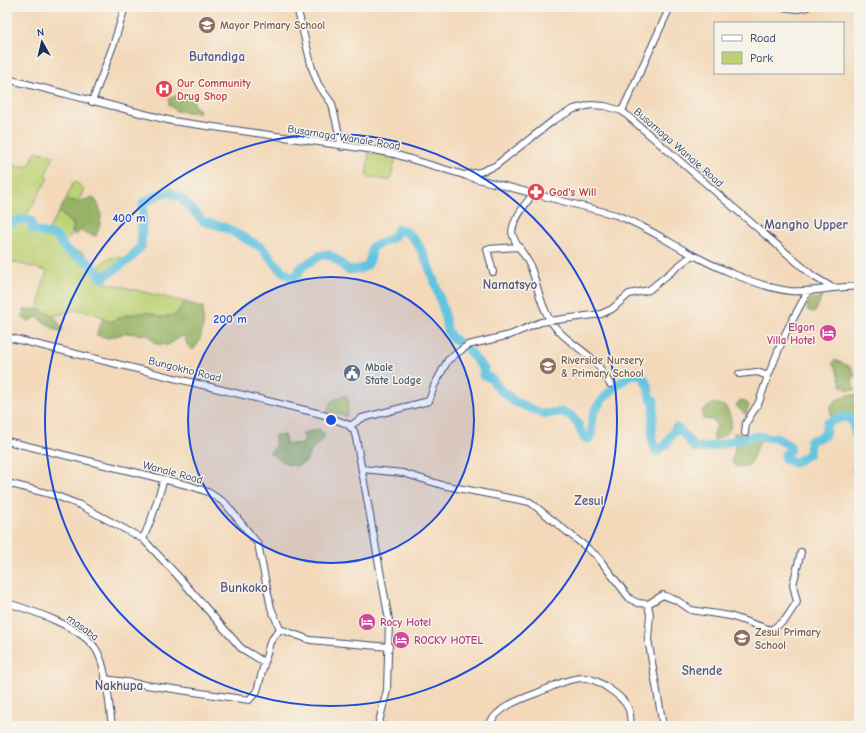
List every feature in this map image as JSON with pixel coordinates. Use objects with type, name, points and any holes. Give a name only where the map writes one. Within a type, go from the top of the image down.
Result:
[{"type":"street","points":[[92,102],[114,43],[125,7]]},
{"type":"street","points":[[298,7],[312,68],[318,84],[332,104],[342,147]]},
{"type":"street","points":[[622,111],[670,7]]},
{"type":"street","points":[[781,7],[797,9],[807,7]]},
{"type":"street","name":"Busamaga Wanale Road","points":[[7,79],[92,102],[172,121],[394,154],[464,176],[495,166],[554,120],[574,109],[591,105],[605,106],[622,111],[785,253],[813,276],[833,288]]},
{"type":"street","points":[[464,176],[616,215],[638,223],[692,255],[771,287],[790,291],[808,291],[859,286]]},
{"type":"street","points":[[533,193],[512,227],[513,236],[532,270],[538,297],[550,321],[568,340],[594,360],[610,384]]},
{"type":"street","points":[[493,272],[487,249],[520,247]]},
{"type":"street","points":[[378,726],[386,696],[389,647],[388,612],[362,469],[352,429],[362,418],[430,401],[434,386],[446,364],[451,358],[468,345],[504,337],[533,325],[550,321],[588,316],[607,311],[630,294],[648,290],[692,255]]},
{"type":"street","points":[[745,433],[746,423],[759,402],[781,343],[808,291]]},
{"type":"street","name":"Bungokho Road","points":[[7,337],[288,405],[341,420],[352,429]]},
{"type":"street","points":[[739,374],[757,372],[768,376]]},
{"type":"street","name":"Wanale Road","points":[[7,441],[164,479],[208,492],[226,503],[254,538],[260,549],[272,612],[280,629]]},
{"type":"street","points":[[362,469],[403,473],[455,488],[530,502],[597,556],[630,599],[638,603],[648,604],[663,595],[678,600],[691,610],[730,616],[767,629],[774,629],[785,620],[797,602],[793,585],[801,552]]},
{"type":"street","points":[[142,539],[152,517],[164,479]]},
{"type":"street","points":[[7,483],[54,495],[80,505],[142,539],[177,575],[241,648],[264,662]]},
{"type":"street","name":"masaba","points":[[7,602],[59,622],[92,644],[100,657],[112,726]]},
{"type":"street","points":[[648,604],[650,615],[648,639],[663,726]]},
{"type":"street","points":[[104,680],[249,700],[257,691],[270,642],[280,629],[310,640],[389,647]]},
{"type":"street","points":[[488,726],[502,709],[522,698],[573,679],[590,678],[606,687],[625,703],[629,710],[631,726]]},
{"type":"green space","points":[[175,96],[191,97],[194,101],[193,105],[199,109],[199,113],[176,111],[169,105],[169,99]]},
{"type":"green space","points":[[36,151],[54,156],[45,175],[48,178],[27,215],[27,220],[31,221],[34,228],[46,233],[59,212],[74,226],[70,237],[64,243],[71,249],[83,253],[97,269],[108,259],[115,257],[124,258],[120,270],[105,279],[107,283],[185,302],[175,315],[161,317],[126,315],[110,322],[103,319],[103,317],[89,312],[74,310],[54,316],[39,309],[42,287],[47,271],[13,262],[7,257],[7,161],[12,161],[15,166],[29,166]]},
{"type":"green space","points":[[369,152],[396,158],[390,181],[366,176]]},
{"type":"green space","points":[[74,181],[84,189],[78,202],[66,199]]},
{"type":"green space","points":[[93,197],[99,206],[101,216],[100,225],[96,236],[80,231],[77,234],[72,234],[74,225],[59,212],[66,199],[78,202]]},
{"type":"green space","points":[[822,297],[815,312],[808,311],[807,304],[810,300]]},
{"type":"green space","points":[[185,302],[203,307],[201,336],[197,346],[193,350],[187,345],[184,335],[168,345],[155,344],[149,335],[126,333],[108,338],[96,335],[103,319],[110,322],[126,315],[147,312],[161,317],[175,315]]},
{"type":"green space","points":[[39,309],[54,316],[63,329],[61,332],[37,317],[30,321],[24,319],[22,316],[24,310]]},
{"type":"green space","points":[[835,360],[851,367],[855,374],[852,382],[855,390],[848,390],[841,386],[837,371],[832,363]]},
{"type":"green space","points":[[846,395],[859,395],[859,441],[850,418],[835,418],[831,415],[830,407],[835,401]]},
{"type":"green space","points":[[342,396],[346,396],[348,399],[347,416],[328,411],[331,402]]},
{"type":"green space","points":[[743,400],[749,405],[746,415],[736,406],[739,401]]},
{"type":"green space","points":[[714,403],[726,407],[731,418],[731,427],[729,431],[715,440],[712,437],[717,427],[713,420],[703,419],[702,411]]},
{"type":"green space","points":[[319,429],[325,435],[310,452],[306,462],[297,466],[286,464],[270,453],[275,446],[275,435],[284,435],[287,444],[300,444],[305,442],[303,433]]},
{"type":"green space","points":[[734,433],[744,435],[755,434],[761,440],[749,465],[736,467],[731,462],[735,451]]},
{"type":"waterway","points":[[7,224],[23,219],[31,221],[33,230],[56,236],[66,250],[88,262],[102,278],[131,258],[141,246],[143,203],[160,194],[170,192],[182,199],[203,221],[224,227],[261,247],[281,270],[292,278],[299,273],[300,268],[325,254],[334,258],[348,270],[360,269],[369,262],[372,247],[394,237],[398,229],[406,232],[414,239],[421,249],[443,309],[448,331],[450,335],[459,343]]},
{"type":"waterway","points":[[467,349],[484,369],[483,375],[492,379],[500,390],[507,394],[513,401],[543,414],[562,412],[570,415],[578,424],[584,438],[589,439],[591,436],[593,416],[601,401],[616,386],[633,374],[643,376],[648,387],[650,398],[654,400],[652,440],[657,452],[666,444],[676,428],[683,433],[695,448],[711,447],[749,437],[775,437],[790,446],[790,450],[785,454],[785,459],[795,463],[809,454],[810,441],[825,435],[827,423],[842,417],[850,418],[859,441]]},
{"type":"waterway","points":[[859,463],[856,471],[859,477]]},
{"type":"place","name":"Mayor Primary School","points":[[207,25]]},
{"type":"place","name":"Our Community Drug Shop","points":[[164,89]]},
{"type":"place","name":"God's Will","points":[[536,192]]},
{"type":"place","name":"Elgon Villa Hotel","points":[[828,333]]},
{"type":"place","name":"Riverside Nursery & Primary School","points":[[548,366]]},
{"type":"place","name":"Mbale State Lodge","points":[[352,373]]},
{"type":"place","name":"Rocy Hotel","points":[[367,622]]},
{"type":"place","name":"Zesui Primary School","points":[[742,638]]},
{"type":"place","name":"ROCKY HOTEL","points":[[401,640]]},
{"type":"district","name":"Butandiga","points":[[217,56]]},
{"type":"district","name":"Mangho Upper","points":[[806,224]]},
{"type":"district","name":"Namatsyo","points":[[510,284]]},
{"type":"district","name":"Zesui","points":[[589,500]]},
{"type":"district","name":"Bunkoko","points":[[244,587]]},
{"type":"district","name":"Shende","points":[[702,670]]},
{"type":"district","name":"Nakhupa","points":[[119,685]]}]
